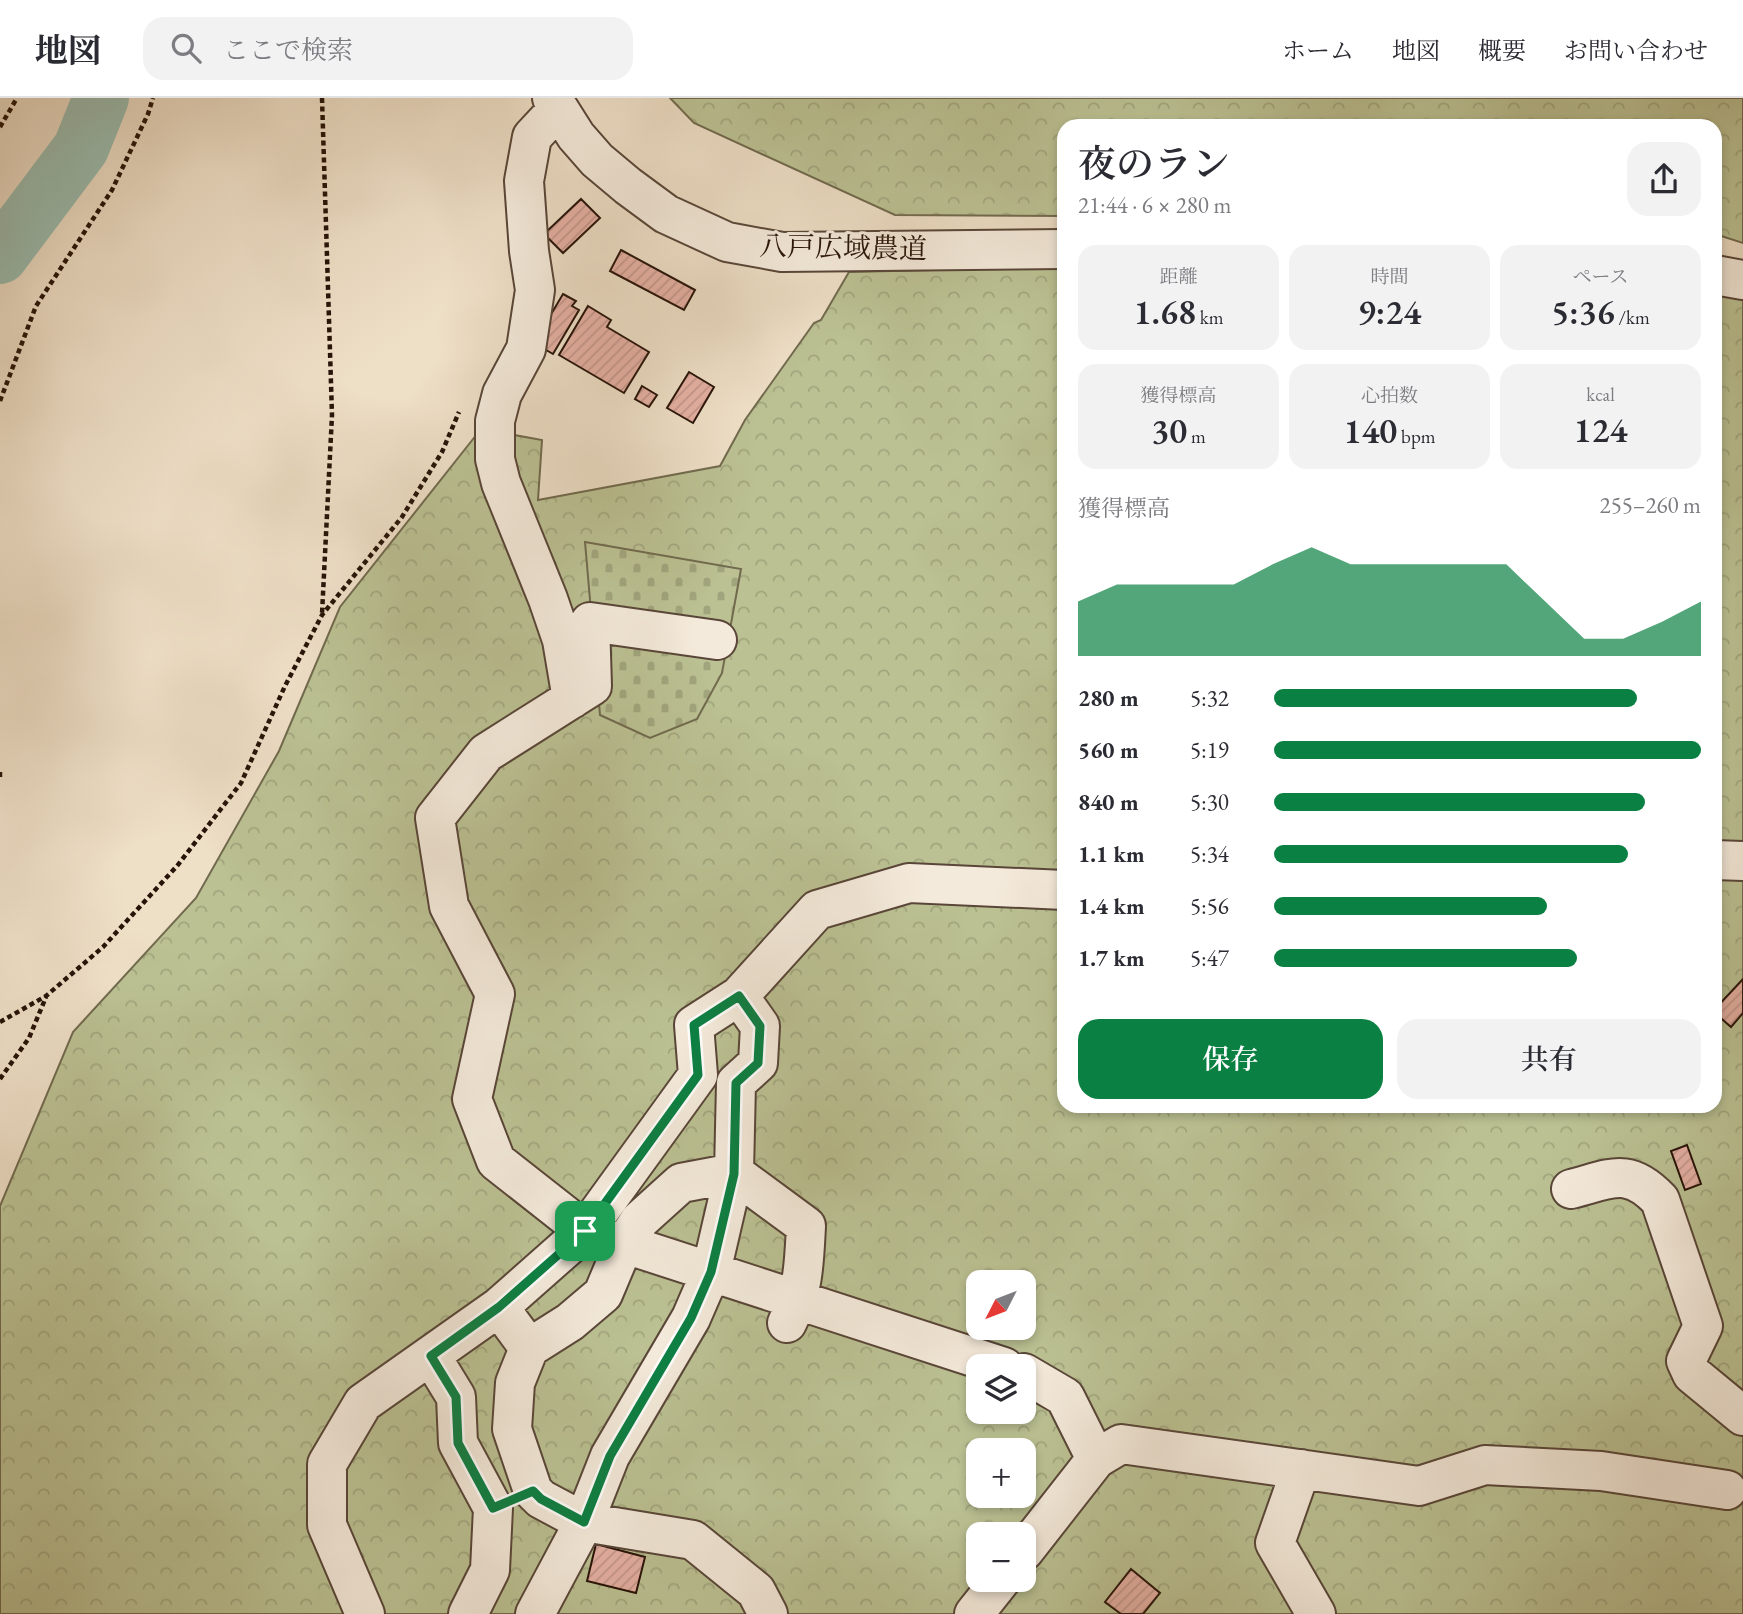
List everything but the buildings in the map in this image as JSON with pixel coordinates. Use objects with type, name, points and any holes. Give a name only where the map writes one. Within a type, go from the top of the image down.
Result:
[{"type":"street","name":"八戸広域農道","points":[[555,103],[576,136],[597,160],[628,186],[666,214],[727,242],[782,252],[1057,249]]},
{"type":"street","points":[[555,103],[532,137],[523,181],[528,251],[536,290],[526,349],[502,394],[495,421],[495,459],[501,483],[562,640],[572,699]]},
{"type":"street","points":[[1722,276],[1743,281]]},
{"type":"street","points":[[717,640],[590,622],[592,686],[486,753],[435,818],[449,906],[495,994],[472,1099],[496,1161],[585,1231],[711,1272],[793,1312],[966,1357]]},
{"type":"street","points":[[1722,860],[1743,861]]},
{"type":"street","points":[[365,1614],[327,1525],[327,1464],[363,1403],[499,1307],[585,1231],[698,1075],[694,1025],[739,996],[817,910],[909,883],[1057,890]]},
{"type":"street","points":[[534,1614],[584,1522],[610,1456],[691,1318],[711,1272],[734,1174],[736,1083],[758,1063],[760,1026],[739,996]]},
{"type":"street","points":[[698,1075],[736,1083]]},
{"type":"street","points":[[768,1614],[756,1591],[693,1540],[584,1522],[541,1499],[533,1491],[512,1429],[515,1383],[529,1348],[570,1322],[603,1294],[624,1244],[640,1220],[681,1183],[734,1174],[806,1226],[804,1259],[793,1312]]},
{"type":"street","points":[[1571,1189],[1621,1177],[1646,1186],[1660,1200],[1703,1326],[1686,1361],[1692,1374],[1743,1416]]},
{"type":"street","points":[[499,1307],[529,1348]]},
{"type":"street","points":[[431,1356],[456,1397],[458,1443],[493,1508],[490,1570],[468,1614]]},
{"type":"street","points":[[456,1397],[499,1380],[515,1383]]},
{"type":"street","points":[[1036,1380],[1065,1397],[1096,1459]]},
{"type":"street","points":[[1036,1536],[1096,1459],[1121,1444],[1419,1486],[1485,1465],[1601,1471],[1738,1490]]},
{"type":"street","points":[[1301,1469],[1275,1544],[1316,1614]]},
{"type":"street","points":[[493,1508],[533,1491]]},
{"type":"street","points":[[974,1614],[991,1592]]},
{"type":"path","points":[[0,127],[17,98]]},
{"type":"path","points":[[0,401],[36,306],[112,190],[153,98]]},
{"type":"path","points":[[322,98],[332,415],[322,615]]},
{"type":"path","points":[[0,1023],[46,996],[103,947],[168,876],[241,783],[285,686],[322,615],[402,517],[442,452],[464,401]]},
{"type":"path","points":[[0,772],[0,780]]},
{"type":"path","points":[[0,1079],[29,1038],[46,996]]},
{"type":"green space","points":[[670,98],[1743,98],[1743,243],[1722,236],[1722,119],[1057,119],[1057,216],[895,215],[694,123]]},
{"type":"green space","points":[[1057,267],[1057,1113],[1722,1113],[1722,295],[1743,298],[1743,1614],[0,1614],[0,1206],[73,1032],[196,898],[279,751],[340,607],[481,429],[542,440],[538,500],[720,466],[745,420],[814,323],[821,320],[849,272]]},
{"type":"green space","points":[[585,542],[741,569],[722,673],[697,719],[650,738],[600,715]]},
{"type":"waterway","points":[[0,256],[81,148],[101,98]]},
{"type":"route","points":[[739,996],[760,1026],[758,1063],[736,1083],[734,1174],[711,1272],[691,1318],[610,1456],[584,1522],[541,1499],[533,1491],[493,1508],[458,1443],[456,1397],[431,1356],[499,1307],[585,1231],[698,1075],[694,1025],[739,996]]}]
